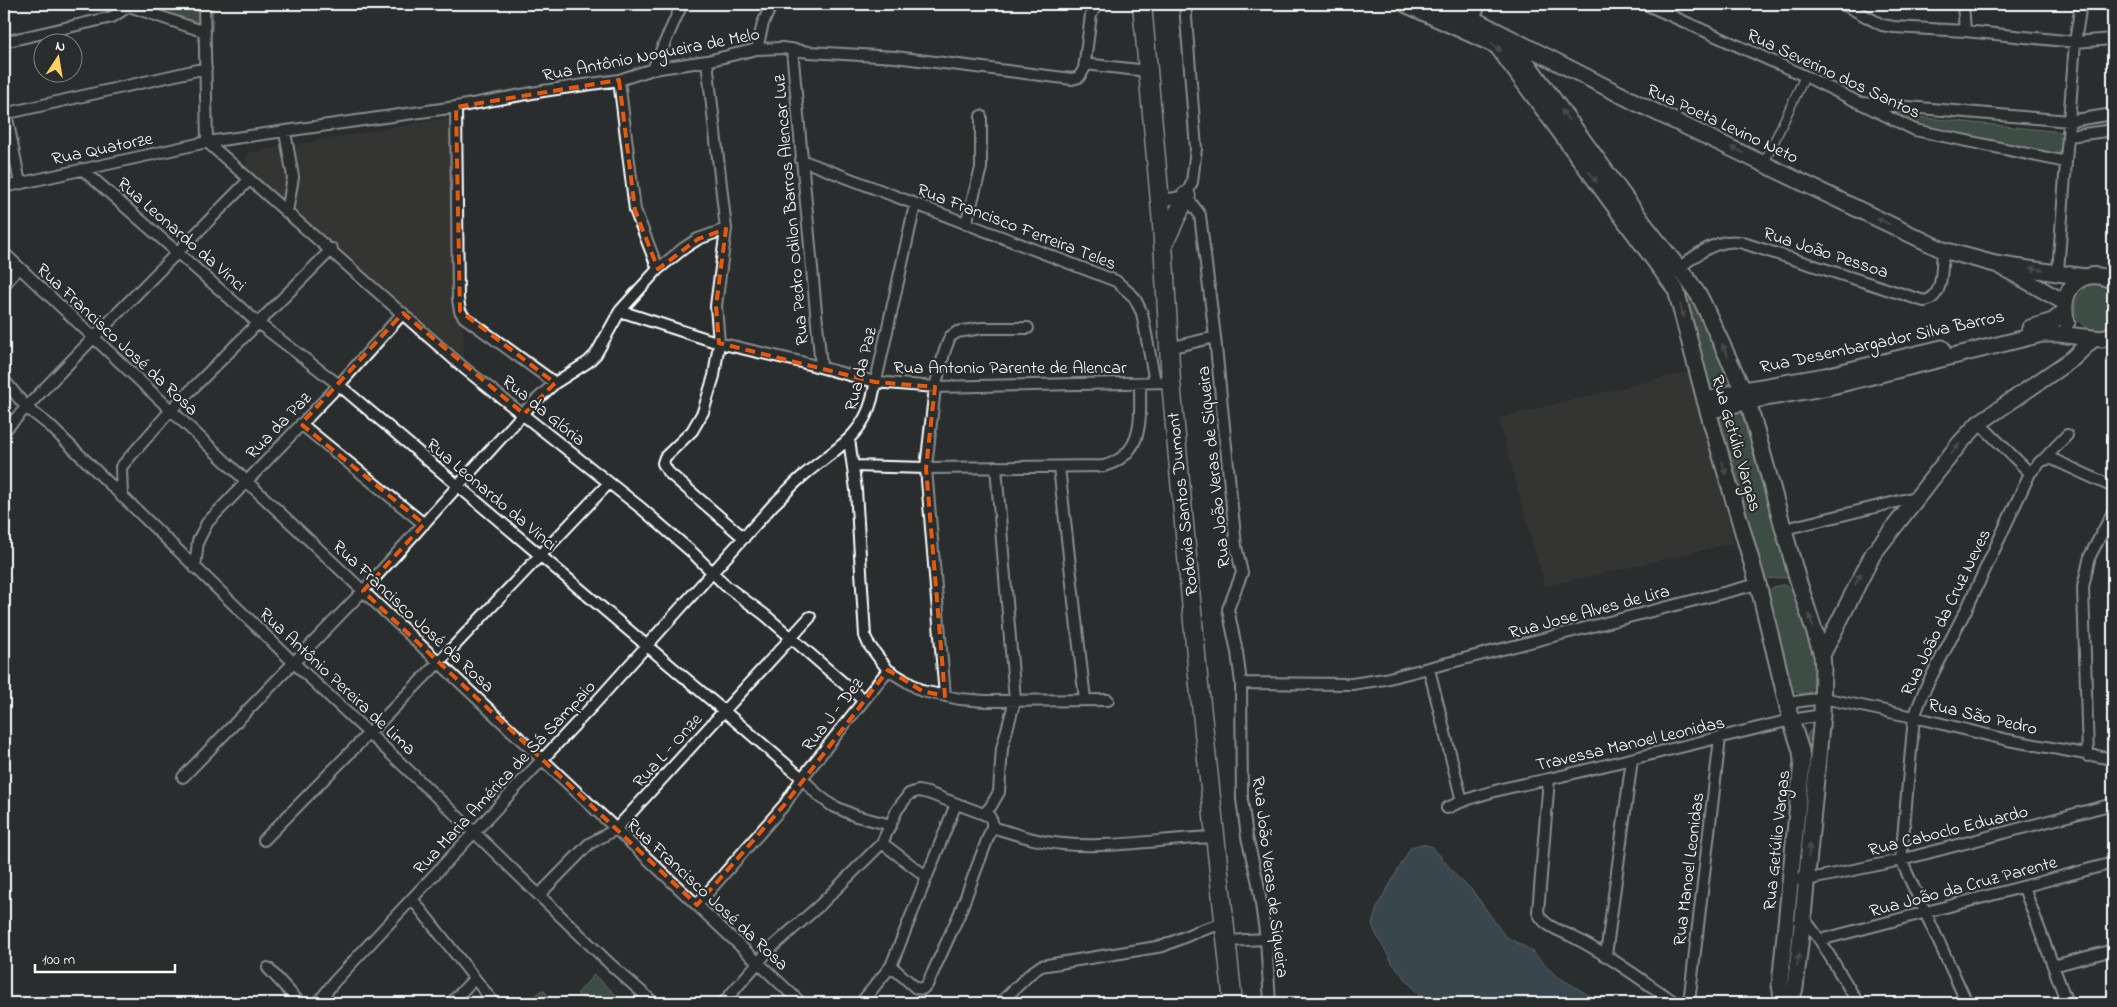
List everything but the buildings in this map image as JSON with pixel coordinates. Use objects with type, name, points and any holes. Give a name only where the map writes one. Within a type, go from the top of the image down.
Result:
[{"type":"highway","name":"Rodovia Santos Dumont","points":[[1142,4],[1163,244],[1169,348],[1162,382],[1217,837],[1233,1003]]},
{"type":"highway","points":[[1163,244],[1186,196]]},
{"type":"main road","name":"Rua Getúlio Vargas","points":[[1405,4],[1470,25],[1497,46],[1625,208],[1673,273],[1706,406],[1758,584],[1791,720],[1802,757],[1798,880],[1803,917],[1795,988],[1790,1003]]},
{"type":"main road","name":"Rua Poeta Levino Neto","points":[[1440,4],[1470,25],[1508,37],[1636,103],[1943,250],[1995,264],[2090,276]]},
{"type":"main road","name":"Rua Getúlio Vargas","points":[[1508,37],[1625,208]]},
{"type":"main road","name":"Rua Poeta Levino Neto","points":[[1995,264],[2064,307]]},
{"type":"main road","name":"Rua Getúlio Vargas","points":[[1673,273],[1689,281],[1701,299],[1746,395],[1797,576],[1822,655],[1824,698],[1798,880],[1780,985],[1783,1003]]},
{"type":"main road","points":[[2090,276],[2113,281]]},
{"type":"main road","points":[[2113,276],[2090,276],[2068,291],[2064,307],[2067,322],[2074,331],[2087,338],[2102,339],[2113,334]]},
{"type":"main road","name":"Rua Desembargador Silva Barros","points":[[1706,406],[1746,395],[1827,382],[1968,347],[2047,324],[2064,307]]},
{"type":"main road","name":"Rua Desembargador Silva Barros","points":[[1968,347],[2042,334],[2060,334],[2087,338]]},
{"type":"main road","points":[[1822,655],[1865,566],[1884,537],[1916,497],[1979,422],[2072,359],[2087,338]]},
{"type":"street","points":[[653,69],[682,4]]},
{"type":"street","points":[[757,49],[763,23],[772,4]]},
{"type":"street","points":[[1097,4],[1091,15],[1085,64],[1147,71]]},
{"type":"street","points":[[1159,201],[1186,196],[1192,182],[1196,149],[1184,4]]},
{"type":"street","points":[[1470,25],[1481,4]]},
{"type":"street","name":"Rua Severino dos Santos","points":[[1645,4],[1805,76],[1915,130],[2066,162]]},
{"type":"street","points":[[1843,4],[1882,25],[2075,42],[2113,39]]},
{"type":"street","points":[[1963,4],[1965,31]]},
{"type":"street","points":[[2058,272],[2075,42],[2081,4]]},
{"type":"street","points":[[4,42],[112,17],[126,5],[205,32]]},
{"type":"street","points":[[205,8],[207,142]]},
{"type":"street","name":"Rua Antônio Nogueira de Melo","points":[[207,142],[456,107],[543,91],[619,80],[653,69],[707,61],[757,49],[895,57],[1072,79],[1082,74],[1085,64]]},
{"type":"street","name":"Rua Pedro Odilon Barros Alencar Luz","points":[[792,50],[821,367]]},
{"type":"street","points":[[707,61],[726,228],[716,306],[719,343],[714,376],[703,412],[692,431],[665,457],[663,463],[668,472],[744,538]]},
{"type":"street","points":[[20,183],[5,113],[206,68]]},
{"type":"street","points":[[1764,163],[1805,76]]},
{"type":"street","points":[[619,80],[635,210],[658,269]]},
{"type":"street","points":[[1858,102],[2069,121],[2113,114]]},
{"type":"street","points":[[456,107],[458,299],[460,311],[505,348],[555,383]]},
{"type":"street","points":[[966,224],[981,168],[981,116]]},
{"type":"street","points":[[2068,136],[2113,130]]},
{"type":"street","points":[[285,132],[293,177],[287,212]]},
{"type":"street","name":"Rua Quatorze","points":[[4,187],[207,142]]},
{"type":"street","name":"Rua da Glória","points":[[207,142],[249,180],[332,249],[464,368],[654,519],[714,572],[726,586],[758,609],[863,700]]},
{"type":"street","name":"Rua Francisco Ferreira Teles","points":[[801,160],[1106,276],[1134,297],[1142,313],[1162,382]]},
{"type":"street","name":"Rua Leonardo da Vinci","points":[[82,169],[258,322],[339,385],[647,645],[831,805],[856,816],[891,825]]},
{"type":"street","points":[[4,431],[94,336],[133,299],[249,180]]},
{"type":"street","name":"Rua João Veras de Siqueira","points":[[1186,196],[1200,215],[1215,337],[1236,546],[1242,573],[1228,609],[1241,683],[1242,799],[1247,837],[1258,883],[1266,939],[1270,1003]]},
{"type":"street","name":"Rua da Paz","points":[[714,572],[774,505],[804,475],[858,430],[868,414],[915,204]]},
{"type":"street","points":[[183,777],[363,591],[538,398],[555,383],[588,362],[596,354],[620,311],[658,269],[698,239],[726,228]]},
{"type":"street","name":"Rua João Pessoa","points":[[1673,273],[1713,245],[1731,240],[1924,301],[1933,298],[1938,291],[1943,250]]},
{"type":"street","points":[[122,497],[121,467],[171,410],[332,249]]},
{"type":"street","name":"Rua Francisco José da Rosa","points":[[4,253],[801,1003]]},
{"type":"street","points":[[4,285],[18,268]]},
{"type":"street","name":"Rua Antonio Parente de Alencar","points":[[620,311],[719,343],[875,382],[935,387],[1140,384],[1162,382]]},
{"type":"street","name":"Rua da Paz","points":[[195,568],[196,549],[201,532],[207,523],[339,385],[404,313]]},
{"type":"street","points":[[945,696],[926,468],[935,387],[950,337],[957,332],[982,328],[1028,328]]},
{"type":"street","points":[[1169,348],[1215,337]]},
{"type":"street","name":"Rua Antônio Pereira de Lima","points":[[4,380],[26,407],[49,425],[293,662],[654,1003]]},
{"type":"street","points":[[853,466],[926,468],[1104,466],[1120,460],[1128,452],[1138,435],[1140,384]]},
{"type":"street","points":[[1979,422],[2030,473],[2048,458],[2067,435]]},
{"type":"street","points":[[301,424],[424,524]]},
{"type":"street","points":[[849,439],[859,532],[865,636],[869,645],[888,670],[922,691],[945,696],[985,701],[1108,700]]},
{"type":"street","points":[[2048,458],[2113,487]]},
{"type":"street","points":[[984,814],[999,792],[1002,748],[1015,700],[996,467]]},
{"type":"street","points":[[1058,467],[1085,700]]},
{"type":"street","name":"Rua João da Cruz Neves","points":[[1901,860],[1914,717],[1925,689],[1968,606],[2030,473]]},
{"type":"street","points":[[264,840],[368,732],[439,662],[609,483]]},
{"type":"street","points":[[1785,529],[1916,497]]},
{"type":"street","points":[[2088,756],[2083,587],[2090,556],[2113,512]]},
{"type":"street","name":"Rua Maria América de Sá Sampaio","points":[[318,1003],[334,982],[413,900],[714,572]]},
{"type":"street","name":"Rua Jose Alves de Lira","points":[[1241,683],[1352,684],[1385,679],[1758,584]]},
{"type":"street","name":"Rua L - Onze","points":[[539,895],[589,844],[616,829],[810,617]]},
{"type":"street","points":[[1429,668],[1462,800]]},
{"type":"street","name":"Rua J - Dez","points":[[802,778],[888,670]]},
{"type":"street","name":"Rua São Pedro","points":[[1787,702],[1824,698],[1914,717],[2008,740],[2113,759]]},
{"type":"street","name":"Travessa Manoel Leonidas","points":[[1447,808],[1462,800],[1509,787],[1791,720],[1822,715]]},
{"type":"street","name":"Rua Manoel Leonidas","points":[[1689,1003],[1720,738]]},
{"type":"street","points":[[1606,955],[1632,759]]},
{"type":"street","points":[[697,905],[785,804],[802,778]]},
{"type":"street","points":[[1549,779],[1539,917],[1551,927],[1606,955],[1676,1003]]},
{"type":"street","points":[[723,1003],[770,949],[820,904],[882,843],[904,799],[914,792],[928,793],[990,817],[992,826],[959,915],[927,985],[922,989],[916,988],[891,966]]},
{"type":"street","points":[[861,1003],[891,966],[956,804]]},
{"type":"street","name":"Rua Caboclo Eduardo","points":[[1798,880],[1901,860],[2113,804]]},
{"type":"street","points":[[992,826],[1033,840],[1064,844],[1092,845],[1217,837]]},
{"type":"street","points":[[882,843],[927,877]]},
{"type":"street","points":[[1901,860],[1924,914],[1967,1003]]},
{"type":"street","name":"Rua João da Cruz Parente","points":[[1820,940],[2024,888],[2113,863]]},
{"type":"street","points":[[2024,888],[2068,1003]]},
{"type":"street","points":[[413,900],[494,1003]]},
{"type":"street","points":[[1803,917],[1820,940],[1858,1003]]},
{"type":"street","points":[[1000,1003],[1031,973],[1041,966],[1164,946],[1196,932],[1224,923]]},
{"type":"street","points":[[1226,941],[1266,939]]},
{"type":"street","points":[[2053,966],[2113,950]]},
{"type":"street","points":[[268,968],[300,1003]]},
{"type":"street","points":[[451,1003],[474,978]]},
{"type":"highlighted area","points":[[619,80],[635,210],[658,269],[698,239],[726,229],[716,306],[719,343],[875,382],[935,387],[926,468],[945,696],[922,691],[888,670],[785,804],[697,905],[363,591],[424,524],[301,424],[403,313],[524,414],[555,383],[460,311],[456,107]]},
{"type":"shaded area","points":[[454,117],[464,357],[246,170],[247,153]]},
{"type":"shaded area","points":[[1691,371],[1734,543],[1545,587],[1498,418]]},
{"type":"green space","points":[[117,4],[213,4],[212,31]]},
{"type":"green space","points":[[1897,115],[2062,132],[2062,155],[1916,125]]},
{"type":"green space","points":[[2100,282],[2113,286],[2113,329],[2099,331],[2088,329],[2080,322],[2076,314],[2076,305],[2079,295],[2087,287]]},
{"type":"green space","points":[[1689,300],[1696,301],[1699,307],[1726,376],[1727,385],[1723,392],[1715,393],[1708,390],[1685,305]]},
{"type":"green space","points":[[1747,408],[1791,577],[1761,579],[1718,415]]},
{"type":"green space","points":[[1784,585],[1794,592],[1818,670],[1816,691],[1797,692],[1787,686],[1766,597],[1772,588]]},
{"type":"green space","points":[[1813,729],[1815,731],[1803,868],[1799,871],[1795,869],[1795,864],[1808,733]]},
{"type":"green space","points":[[594,975],[625,1003],[587,1003],[577,994]]},
{"type":"green space","points":[[542,990],[555,1003],[527,1003]]},
{"type":"water","points":[[1422,844],[1433,847],[1456,876],[1472,890],[1505,936],[1532,951],[1555,975],[1602,1003],[1426,1003],[1393,964],[1372,924],[1378,905],[1411,847]]}]
